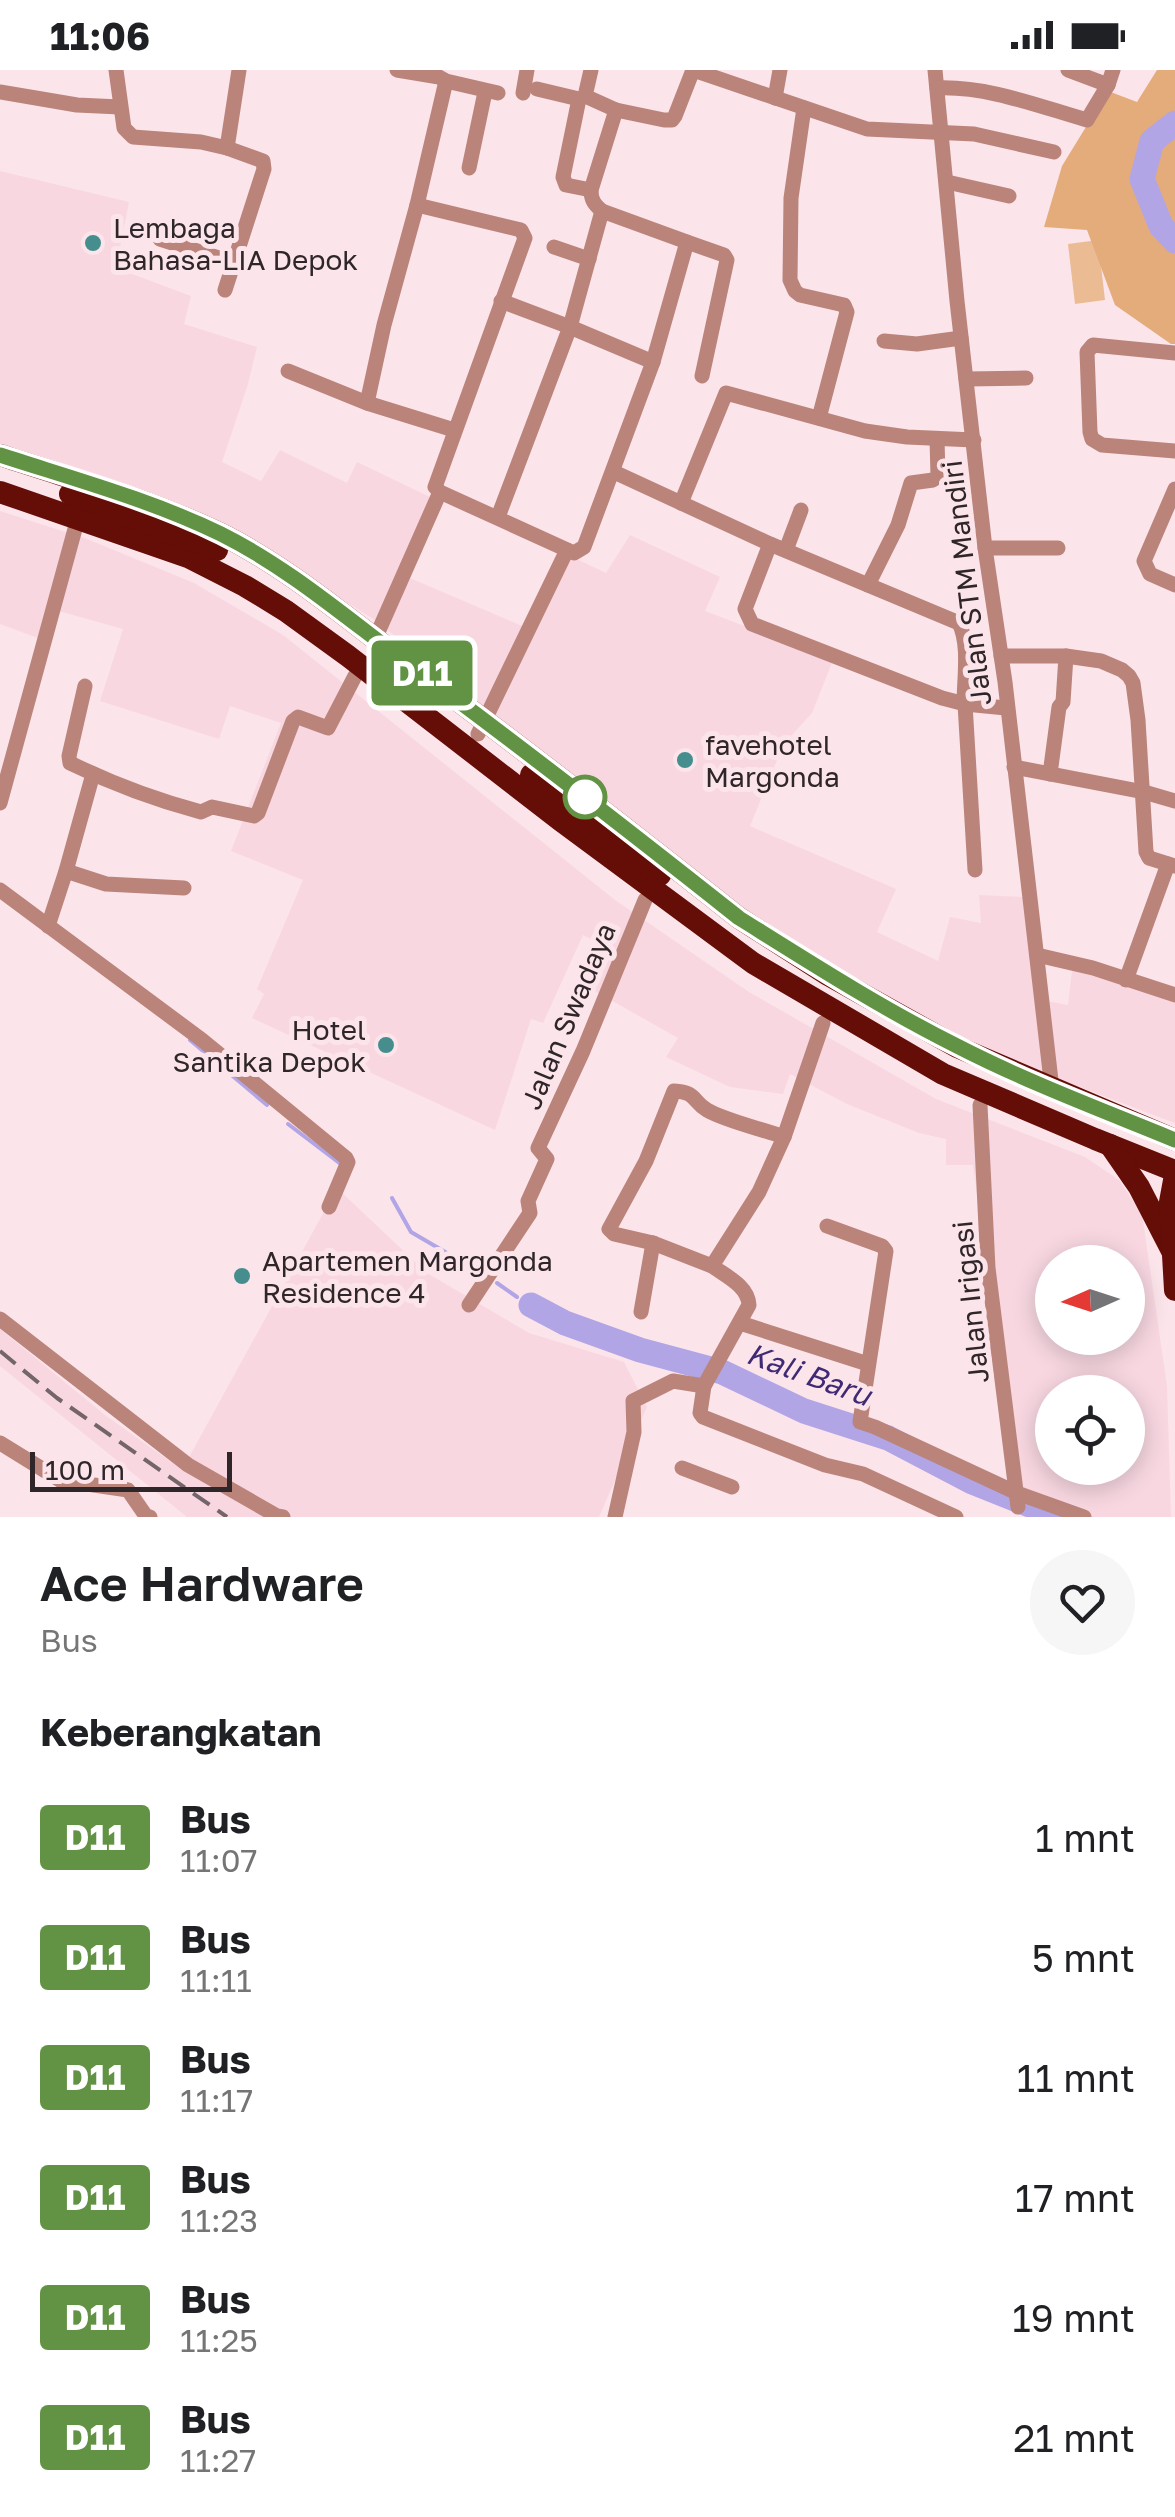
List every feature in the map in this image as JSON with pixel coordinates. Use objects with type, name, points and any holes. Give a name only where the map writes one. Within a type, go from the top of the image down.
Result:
[{"type":"highway","points":[[0,456],[134,508],[272,579],[357,657],[645,900],[954,1052],[1175,1152]]},
{"type":"highway","points":[[0,470],[134,508]]},
{"type":"highway","points":[[0,492],[77,523]]},
{"type":"highway","points":[[0,504],[188,557],[245,586],[357,657],[482,727],[739,945],[823,1023],[1175,1173],[1170,1202],[1175,1290]]},
{"type":"highway","points":[[357,657],[739,945],[900,1059],[980,1106],[1066,1140],[1102,1142],[1139,1187],[1173,1253]]},
{"type":"highway","points":[[1050,1095],[1175,1140]]},
{"type":"street","points":[[116,70],[124,128],[133,137],[227,148],[257,157],[264,164],[225,290]]},
{"type":"street","points":[[227,148],[240,70]]},
{"type":"street","points":[[397,70],[441,76],[492,92],[470,168]]},
{"type":"street","points":[[528,70],[530,91],[579,99],[563,177],[566,185],[591,190]]},
{"type":"street","points":[[592,70],[585,96],[616,110],[664,120],[672,120],[680,107],[693,70],[867,129],[974,134],[1054,152]]},
{"type":"street","points":[[775,98],[780,70]]},
{"type":"street","name":"Jalan STM Mandiri","points":[[935,70],[961,338],[1038,955],[1050,1095]]},
{"type":"street","points":[[937,88],[984,91],[1086,120],[1111,77],[1068,70]]},
{"type":"street","points":[[367,402],[417,205],[441,76]]},
{"type":"street","points":[[0,92],[78,105],[120,107]]},
{"type":"street","points":[[804,108],[792,198],[790,280],[800,294],[844,305],[847,312],[819,418]]},
{"type":"street","points":[[616,110],[591,198],[602,211],[724,254],[727,260],[702,376]]},
{"type":"street","points":[[946,182],[1010,196]]},
{"type":"street","points":[[417,205],[520,230],[525,238],[434,486],[574,553],[584,547],[614,472],[653,362],[687,242]]},
{"type":"street","points":[[498,518],[570,326],[602,211]]},
{"type":"street","points":[[160,239],[234,263]]},
{"type":"street","points":[[554,247],[589,259]]},
{"type":"street","points":[[501,301],[653,362]]},
{"type":"street","points":[[884,340],[917,344],[961,338]]},
{"type":"street","points":[[1175,354],[1093,345],[1087,352],[1092,439],[1102,445],[1175,451]]},
{"type":"street","points":[[288,371],[454,430]]},
{"type":"street","points":[[966,379],[1026,378]]},
{"type":"street","points":[[681,503],[726,392],[865,431],[974,440]]},
{"type":"street","points":[[868,585],[898,525],[911,484],[938,476],[937,439]]},
{"type":"street","points":[[614,472],[962,625],[975,870]]},
{"type":"street","points":[[1175,488],[1144,562],[1150,574],[1175,585]]},
{"type":"street","points":[[86,686],[68,760],[160,800],[201,812],[212,807],[254,816],[293,721],[298,717],[328,728],[357,657],[440,492]]},
{"type":"street","points":[[801,510],[746,610],[752,624],[942,698],[1006,708]]},
{"type":"street","points":[[0,802],[77,523]]},
{"type":"street","points":[[985,548],[1058,548]]},
{"type":"street","points":[[482,727],[566,550]]},
{"type":"street","points":[[1001,656],[1101,660],[1130,676],[1135,693],[1146,852],[1149,858],[1172,865],[1126,980]]},
{"type":"street","points":[[1050,774],[1059,707],[1063,702],[1066,656]]},
{"type":"street","points":[[1014,767],[1175,801]]},
{"type":"street","points":[[48,926],[93,774]]},
{"type":"street","points":[[66,870],[106,884],[184,888]]},
{"type":"street","points":[[0,890],[202,1040],[333,1146],[345,1170],[329,1207]]},
{"type":"street","name":"Jalan Swadaya","points":[[469,1305],[530,1212],[528,1201],[547,1159],[538,1148],[645,900]]},
{"type":"street","points":[[1038,955],[1175,995]]},
{"type":"street","points":[[712,1266],[759,1192],[784,1137],[823,1023]]},
{"type":"street","points":[[784,1137],[708,1111],[692,1095],[675,1090],[646,1160],[610,1229],[614,1234],[653,1243],[712,1266],[748,1294],[749,1305],[706,1385],[700,1413],[703,1417],[825,1465],[864,1474],[956,1517]]},
{"type":"street","name":"Jalan Irigasi","points":[[980,1106],[988,1268],[1018,1501]]},
{"type":"street","points":[[827,1226],[882,1246],[886,1251],[860,1422],[875,1426],[1018,1501],[1084,1517]]},
{"type":"street","points":[[641,1312],[653,1243]]},
{"type":"street","points":[[0,1319],[188,1465],[282,1517]]},
{"type":"street","points":[[740,1323],[868,1364]]},
{"type":"street","points":[[615,1517],[634,1432],[633,1401],[673,1381],[706,1385]]},
{"type":"street","points":[[0,1443],[60,1480],[128,1490],[147,1517]]},
{"type":"street","points":[[682,1468],[732,1486]]},
{"type":"shaded area","points":[[1157,70],[1175,70],[1175,344],[1115,305],[1087,230],[1044,227],[1062,166],[1108,91],[1137,102]]},
{"type":"shaded area","points":[[0,171],[129,202],[116,268],[191,296],[184,324],[257,347],[222,462],[261,481],[280,450],[347,483],[357,462],[432,498],[398,573],[527,628],[566,554],[606,573],[630,535],[720,577],[705,611],[833,660],[812,713],[783,745],[750,826],[896,889],[877,932],[938,961],[950,917],[981,923],[979,895],[1023,897],[1036,999],[1068,1005],[1073,962],[1175,996],[1175,1123],[966,1044],[786,940],[580,785],[375,620],[281,561],[0,449]]},
{"type":"shaded area","points":[[1098,240],[1105,300],[1075,304],[1068,244]]},
{"type":"shaded area","points":[[0,511],[87,539],[194,583],[283,635],[615,900],[749,992],[936,1099],[1085,1157],[1119,1180],[1142,1214],[1167,1386],[1171,1517],[1078,1517],[1017,1490],[973,1165],[946,1165],[946,1139],[919,1133],[847,1104],[790,1074],[783,1094],[730,1087],[666,1057],[678,1038],[593,990],[610,948],[583,935],[543,1023],[531,1019],[495,1130],[252,1018],[264,994],[257,989],[303,880],[231,851],[281,723],[230,706],[219,739],[100,701],[123,629],[55,610],[46,641],[0,624]]},
{"type":"shaded area","points":[[337,1188],[427,1273],[529,1333],[624,1362],[647,1407],[599,1517],[187,1517],[0,1366],[0,1329],[105,1415],[182,1470]]},
{"type":"waterway","points":[[1175,123],[1152,141],[1142,179],[1161,226],[1175,241]]},
{"type":"waterway","name":"Kali Baru","points":[[190,1040],[267,1105]]},
{"type":"waterway","name":"Kali Baru","points":[[288,1124],[342,1165]]},
{"type":"waterway","name":"Kali Baru","points":[[392,1198],[411,1232],[476,1270]]},
{"type":"waterway","name":"Kali Baru","points":[[497,1283],[517,1297]]},
{"type":"waterway","name":"Kali Baru","points":[[531,1305],[565,1323],[640,1350],[722,1372],[804,1411],[888,1438],[972,1482],[1060,1517]]},
{"type":"railway","points":[[0,1351],[57,1398],[227,1517]]},
{"type":"bus line","name":"D11","points":[[0,455],[170,512],[267,560],[485,720],[779,945],[957,1046],[1175,1140]]},
{"type":"place","name":"Lembaga Bahasa-LIA Depok","points":[[93,243]]},
{"type":"place","name":"favehotel Margonda","points":[[685,760]]},
{"type":"place","name":"Hotel Santika Depok","points":[[386,1045]]},
{"type":"place","name":"Apartemen Margonda Residence 4","points":[[242,1276]]}]
